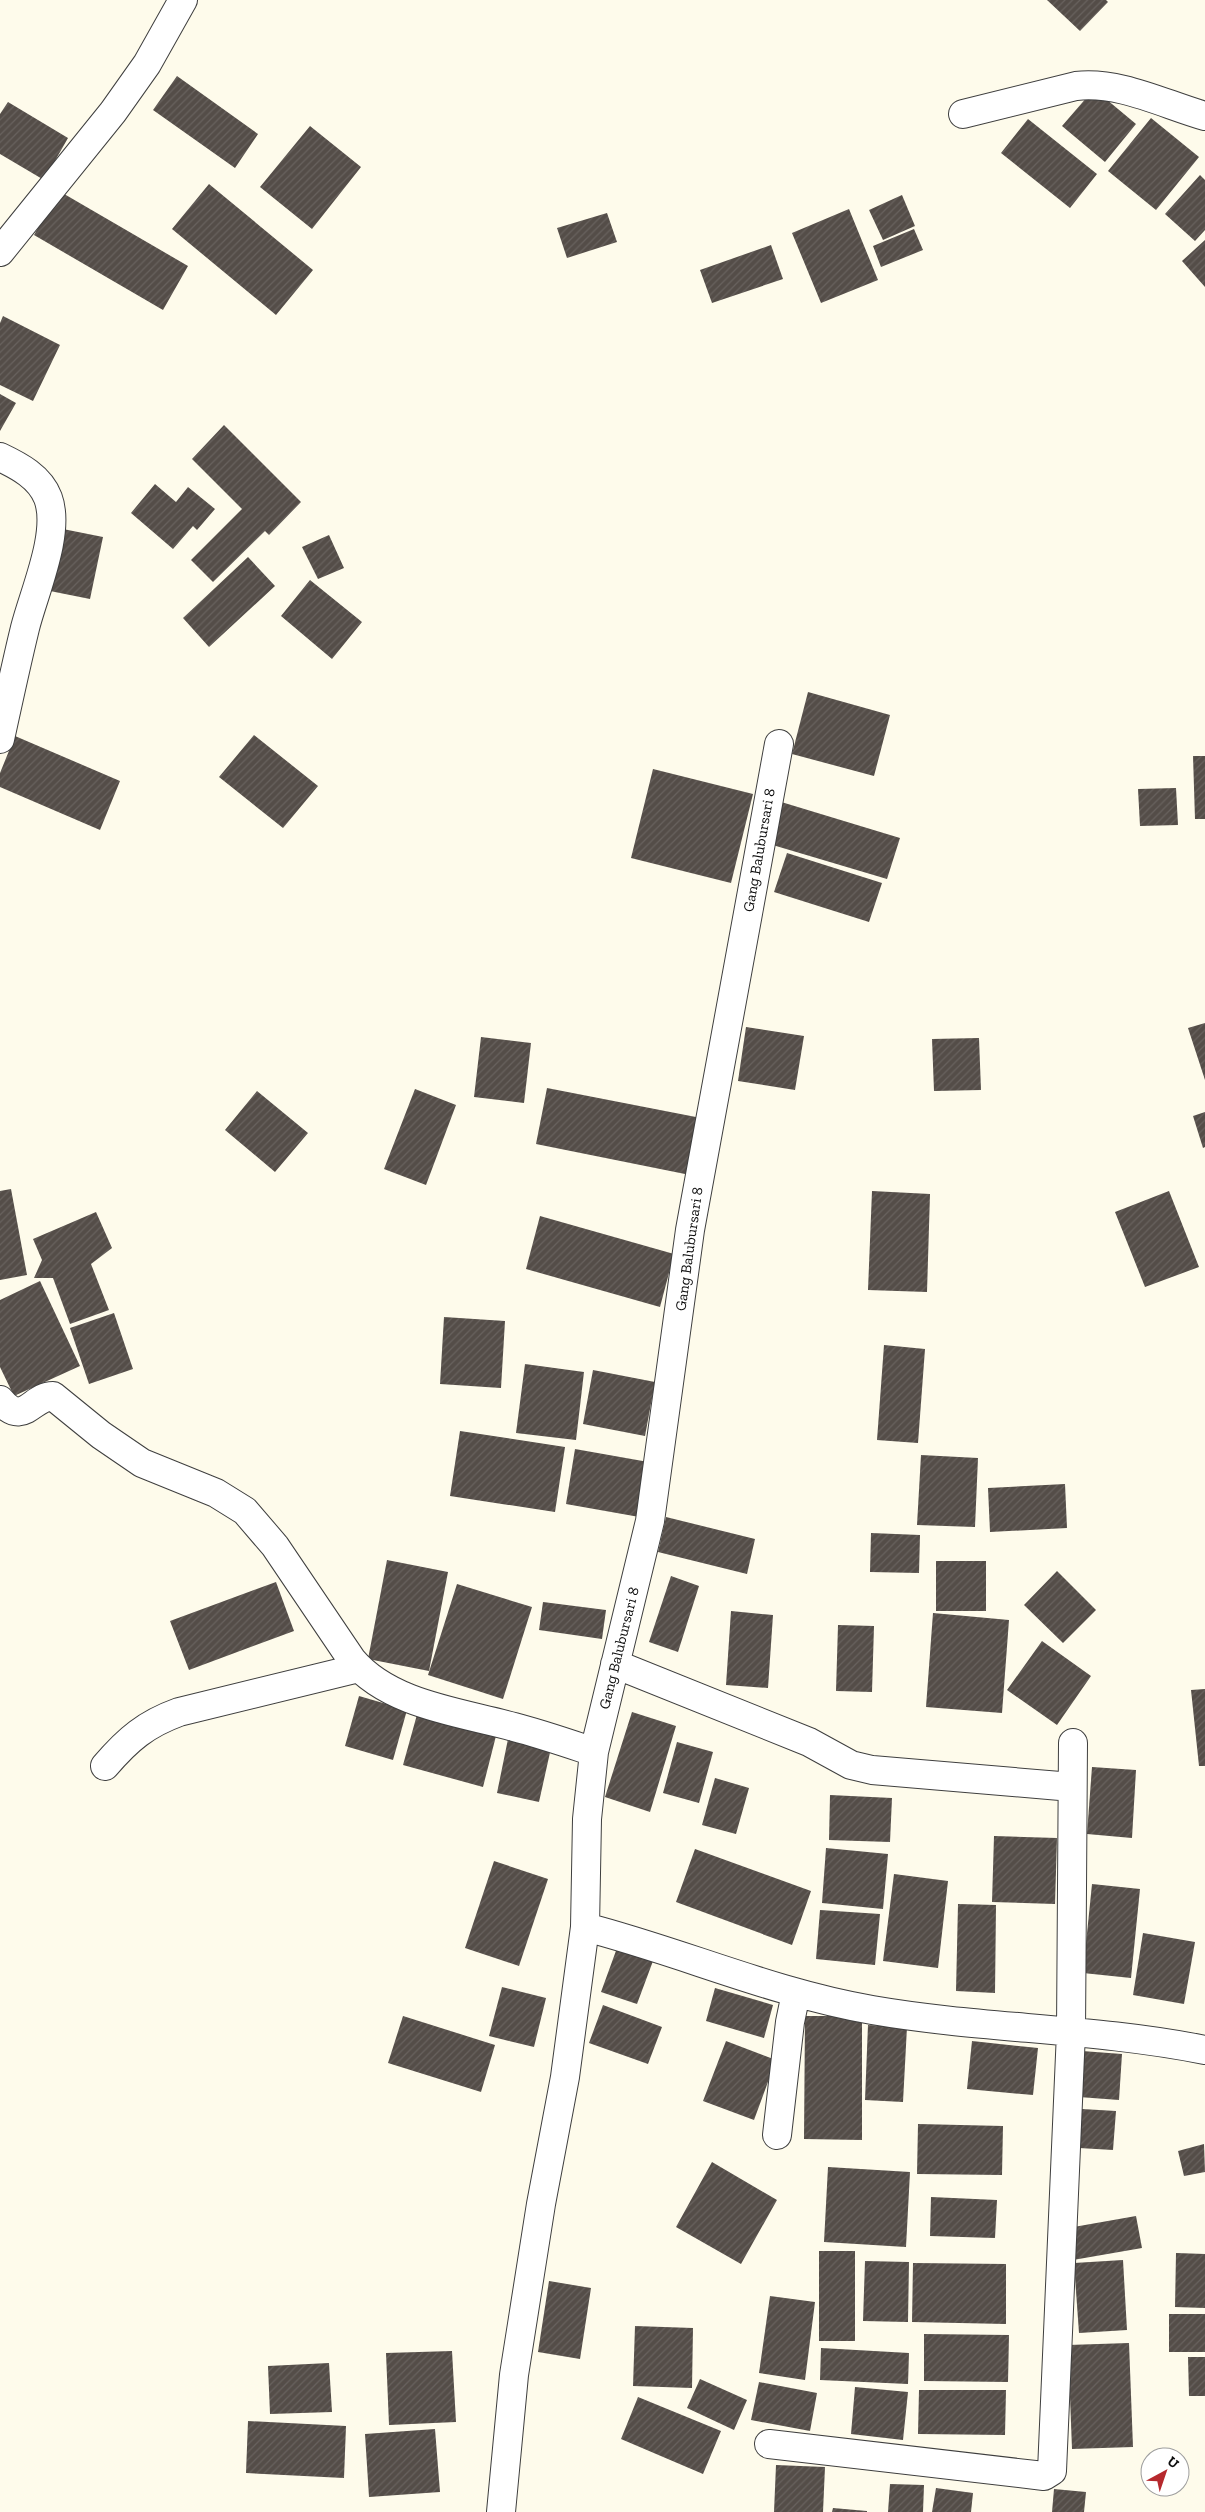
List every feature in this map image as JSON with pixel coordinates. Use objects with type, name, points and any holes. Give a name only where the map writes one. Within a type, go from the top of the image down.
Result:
[{"type":"street","points":[[0,252],[113,112],[147,64],[183,0]]},
{"type":"street","points":[[963,114],[1076,86],[1092,84],[1122,90],[1205,116]]},
{"type":"street","points":[[0,457],[17,466],[40,484],[48,498],[51,513],[51,535],[24,630],[0,739]]},
{"type":"street","name":"Gang Balubursari 8","points":[[501,2512],[514,2375],[541,2204],[565,2077],[586,1927],[586,1819],[594,1752],[650,1521],[690,1230],[779,744]]},
{"type":"street","points":[[0,1400],[6,1407],[15,1411],[24,1411],[45,1398],[54,1396],[101,1435],[142,1463],[160,1472],[201,1486],[232,1502],[263,1530],[359,1668],[385,1687],[425,1703],[553,1738],[594,1752]]},
{"type":"street","points":[[615,1664],[809,1742],[851,1765],[872,1770],[1072,1787]]},
{"type":"street","points":[[106,1766],[126,1742],[159,1719],[179,1712],[359,1668]]},
{"type":"street","points":[[769,2444],[1044,2476],[1052,2471],[1070,2032],[1073,1743]]},
{"type":"street","points":[[586,1927],[796,1993],[870,2010],[910,2016],[1170,2043],[1205,2050]]},
{"type":"street","points":[[777,2135],[790,2022],[796,1993]]},
{"type":"building","points":[[1047,0],[1106,0],[1108,2],[1080,31]]},
{"type":"building","points":[[177,76],[258,134],[235,168],[153,110]]},
{"type":"building","points":[[1094,89],[1136,124],[1105,162],[1062,126]]},
{"type":"building","points":[[8,102],[68,138],[44,180],[0,154],[0,114]]},
{"type":"building","points":[[1151,118],[1199,157],[1156,210],[1108,171]]},
{"type":"building","points":[[1028,119],[1097,174],[1070,208],[1001,153]]},
{"type":"building","points":[[310,126],[361,167],[312,229],[260,187]]},
{"type":"building","points":[[1200,175],[1205,180],[1205,230],[1195,241],[1165,214]]},
{"type":"building","points":[[209,184],[313,270],[276,315],[172,229]]},
{"type":"building","points":[[59,191],[188,266],[163,310],[34,235]]},
{"type":"building","points":[[902,195],[915,226],[883,240],[869,210]]},
{"type":"building","points":[[849,209],[878,280],[821,303],[792,233]]},
{"type":"building","points":[[607,213],[617,242],[567,258],[557,228]]},
{"type":"building","points":[[914,229],[923,250],[881,267],[873,246]]},
{"type":"building","points":[[1205,240],[1205,287],[1182,261]]},
{"type":"building","points":[[771,245],[783,279],[712,303],[700,270]]},
{"type":"building","points":[[3,316],[60,345],[33,401],[0,385],[0,323]]},
{"type":"building","points":[[0,394],[16,403],[0,431]]},
{"type":"building","points":[[224,425],[301,502],[269,535],[265,531],[213,582],[191,560],[242,509],[192,459]]},
{"type":"building","points":[[155,484],[176,502],[188,487],[215,509],[197,530],[193,526],[173,549],[131,513]]},
{"type":"building","points":[[63,529],[103,537],[90,599],[50,591]]},
{"type":"building","points":[[329,535],[344,568],[318,579],[302,547]]},
{"type":"building","points":[[248,557],[275,586],[209,647],[183,618]]},
{"type":"building","points":[[310,580],[362,622],[332,659],[281,616]]},
{"type":"building","points":[[808,692],[890,715],[874,776],[792,754]]},
{"type":"building","points":[[254,735],[318,786],[283,828],[219,777]]},
{"type":"building","points":[[15,736],[120,781],[100,830],[0,787],[0,773]]},
{"type":"building","points":[[1193,756],[1205,756],[1205,819],[1195,819]]},
{"type":"building","points":[[653,769],[753,794],[731,883],[631,858]]},
{"type":"building","points":[[1176,788],[1178,825],[1140,826],[1138,789]]},
{"type":"building","points":[[778,801],[900,838],[887,879],[766,843]]},
{"type":"building","points":[[787,853],[882,883],[869,922],[774,892]]},
{"type":"building","points":[[1205,1023],[1205,1080],[1188,1028]]},
{"type":"building","points":[[746,1027],[804,1036],[795,1090],[738,1081]]},
{"type":"building","points":[[481,1037],[531,1043],[524,1103],[474,1097]]},
{"type":"building","points":[[979,1038],[981,1090],[934,1091],[932,1039]]},
{"type":"building","points":[[547,1088],[701,1118],[690,1175],[536,1144]]},
{"type":"building","points":[[415,1089],[456,1105],[426,1185],[384,1169]]},
{"type":"building","points":[[257,1091],[308,1133],[275,1172],[225,1130]]},
{"type":"building","points":[[1205,1112],[1205,1147],[1203,1148],[1193,1116]]},
{"type":"building","points":[[11,1189],[27,1275],[0,1280],[0,1191]]},
{"type":"building","points":[[872,1191],[930,1194],[927,1292],[868,1290]]},
{"type":"building","points":[[1169,1191],[1199,1267],[1145,1287],[1115,1212]]},
{"type":"building","points":[[96,1212],[112,1248],[91,1264],[109,1310],[70,1324],[53,1278],[34,1278],[42,1260],[33,1239]]},
{"type":"building","points":[[540,1216],[674,1254],[660,1307],[526,1269]]},
{"type":"building","points":[[40,1281],[80,1366],[14,1396],[0,1367],[0,1300]]},
{"type":"building","points":[[114,1313],[133,1369],[89,1384],[70,1328]]},
{"type":"building","points":[[444,1317],[505,1321],[501,1388],[440,1384]]},
{"type":"building","points":[[884,1345],[925,1349],[918,1443],[877,1440]]},
{"type":"building","points":[[525,1364],[584,1372],[576,1440],[516,1433]]},
{"type":"building","points":[[593,1370],[655,1382],[645,1436],[583,1424]]},
{"type":"building","points":[[460,1431],[565,1447],[555,1512],[450,1496]]},
{"type":"building","points":[[575,1449],[654,1463],[645,1518],[566,1504]]},
{"type":"building","points":[[921,1455],[978,1458],[975,1527],[917,1525]]},
{"type":"building","points":[[1065,1484],[1067,1528],[990,1532],[988,1488]]},
{"type":"building","points":[[666,1517],[755,1539],[747,1574],[658,1552]]},
{"type":"building","points":[[871,1533],[920,1535],[919,1573],[870,1572]]},
{"type":"building","points":[[387,1560],[448,1572],[429,1671],[368,1659]]},
{"type":"building","points":[[936,1561],[986,1561],[986,1611],[936,1611]]},
{"type":"building","points":[[1057,1571],[1096,1610],[1063,1643],[1024,1605]]},
{"type":"building","points":[[671,1576],[699,1586],[678,1652],[649,1642]]},
{"type":"building","points":[[276,1582],[294,1631],[189,1670],[170,1621]]},
{"type":"building","points":[[457,1584],[532,1607],[503,1699],[428,1675]]},
{"type":"building","points":[[543,1602],[606,1610],[602,1639],[539,1630]]},
{"type":"building","points":[[731,1611],[773,1615],[768,1688],[726,1685]]},
{"type":"building","points":[[933,1613],[1009,1620],[1002,1713],[926,1707]]},
{"type":"building","points":[[838,1625],[874,1626],[872,1692],[836,1691]]},
{"type":"building","points":[[1042,1641],[1091,1676],[1057,1725],[1007,1690]]},
{"type":"building","points":[[1205,1689],[1205,1766],[1199,1766],[1191,1690]]},
{"type":"building","points":[[359,1696],[407,1710],[393,1760],[345,1746]]},
{"type":"building","points":[[418,1711],[497,1732],[483,1787],[403,1765]]},
{"type":"building","points":[[632,1712],[676,1726],[650,1812],[605,1797]]},
{"type":"building","points":[[508,1739],[551,1748],[539,1802],[497,1793]]},
{"type":"building","points":[[677,1742],[713,1752],[699,1803],[663,1793]]},
{"type":"building","points":[[1092,1767],[1136,1770],[1132,1838],[1087,1834]]},
{"type":"building","points":[[715,1778],[749,1788],[736,1834],[702,1825]]},
{"type":"building","points":[[830,1795],[892,1798],[890,1842],[829,1840]]},
{"type":"building","points":[[994,1836],[1057,1838],[1055,1904],[992,1902]]},
{"type":"building","points":[[826,1848],[888,1854],[883,1909],[822,1903]]},
{"type":"building","points":[[695,1849],[811,1891],[792,1945],[676,1902]]},
{"type":"building","points":[[494,1861],[548,1879],[519,1966],[465,1948]]},
{"type":"building","points":[[894,1874],[948,1881],[938,1968],[883,1961]]},
{"type":"building","points":[[1092,1884],[1140,1889],[1131,1978],[1083,1973]]},
{"type":"building","points":[[958,1904],[996,1905],[995,1993],[956,1991]]},
{"type":"building","points":[[820,1910],[880,1914],[875,1965],[816,1959]]},
{"type":"building","points":[[1143,1933],[1195,1942],[1184,2004],[1133,1995]]},
{"type":"building","points":[[617,1948],[653,1961],[637,2004],[601,1992]]},
{"type":"building","points":[[502,1987],[546,1998],[534,2047],[489,2036]]},
{"type":"building","points":[[715,1988],[773,2005],[764,2038],[706,2021]]},
{"type":"building","points":[[603,2005],[662,2027],[648,2064],[589,2043]]},
{"type":"building","points":[[403,2016],[495,2045],[481,2092],[388,2063]]},
{"type":"building","points":[[805,2016],[862,2016],[862,2140],[804,2139]]},
{"type":"building","points":[[868,2025],[907,2027],[903,2102],[865,2100]]},
{"type":"building","points":[[726,2041],[776,2060],[754,2120],[703,2101]]},
{"type":"building","points":[[972,2041],[1038,2048],[1033,2095],[967,2089]]},
{"type":"building","points":[[1082,2051],[1122,2054],[1119,2100],[1079,2097]]},
{"type":"building","points":[[1082,2109],[1116,2111],[1113,2150],[1079,2148]]},
{"type":"building","points":[[918,2124],[1003,2126],[1002,2175],[917,2174]]},
{"type":"building","points":[[1204,2144],[1205,2172],[1184,2176],[1178,2151]]},
{"type":"building","points":[[712,2162],[777,2200],[741,2264],[676,2227]]},
{"type":"building","points":[[828,2167],[910,2172],[906,2247],[824,2242]]},
{"type":"building","points":[[931,2197],[997,2200],[995,2238],[930,2236]]},
{"type":"building","points":[[1136,2216],[1142,2248],[1073,2260],[1068,2228]]},
{"type":"building","points":[[819,2251],[855,2251],[855,2341],[819,2341]]},
{"type":"building","points":[[1176,2253],[1205,2254],[1205,2308],[1175,2307]]},
{"type":"building","points":[[1123,2260],[1127,2330],[1079,2333],[1074,2263]]},
{"type":"building","points":[[865,2261],[909,2262],[908,2322],[863,2321]]},
{"type":"building","points":[[913,2263],[1006,2264],[1006,2324],[912,2322]]},
{"type":"building","points":[[549,2281],[591,2288],[580,2359],[538,2352]]},
{"type":"building","points":[[770,2296],[815,2302],[805,2380],[759,2373]]},
{"type":"building","points":[[1169,2314],[1205,2314],[1205,2352],[1169,2352]]},
{"type":"building","points":[[635,2326],[693,2328],[692,2388],[633,2386]]},
{"type":"building","points":[[924,2334],[1009,2335],[1008,2382],[924,2381]]},
{"type":"building","points":[[1129,2343],[1133,2447],[1072,2449],[1068,2345]]},
{"type":"building","points":[[821,2348],[909,2353],[908,2384],[820,2380]]},
{"type":"building","points":[[452,2351],[456,2422],[389,2425],[386,2353]]},
{"type":"building","points":[[1188,2357],[1205,2357],[1205,2396],[1189,2396]]},
{"type":"building","points":[[329,2363],[332,2412],[270,2414],[268,2366]]},
{"type":"building","points":[[700,2379],[747,2400],[734,2430],[687,2408]]},
{"type":"building","points":[[759,2382],[817,2393],[810,2431],[751,2420]]},
{"type":"building","points":[[855,2387],[908,2392],[903,2440],[851,2434]]},
{"type":"building","points":[[919,2390],[1006,2390],[1005,2435],[918,2434]]},
{"type":"building","points":[[638,2397],[721,2431],[703,2474],[621,2439]]},
{"type":"building","points":[[248,2421],[346,2426],[344,2478],[246,2473]]},
{"type":"building","points":[[435,2429],[440,2492],[369,2497],[365,2434]]},
{"type":"building","points":[[776,2465],[825,2467],[823,2512],[774,2512]]},
{"type":"building","points":[[890,2484],[924,2485],[923,2512],[888,2512]]},
{"type":"building","points":[[936,2488],[973,2493],[971,2512],[932,2512]]},
{"type":"building","points":[[1054,2489],[1086,2492],[1084,2512],[1052,2512]]},
{"type":"building","points":[[833,2508],[867,2511],[867,2512],[832,2512]]}]
